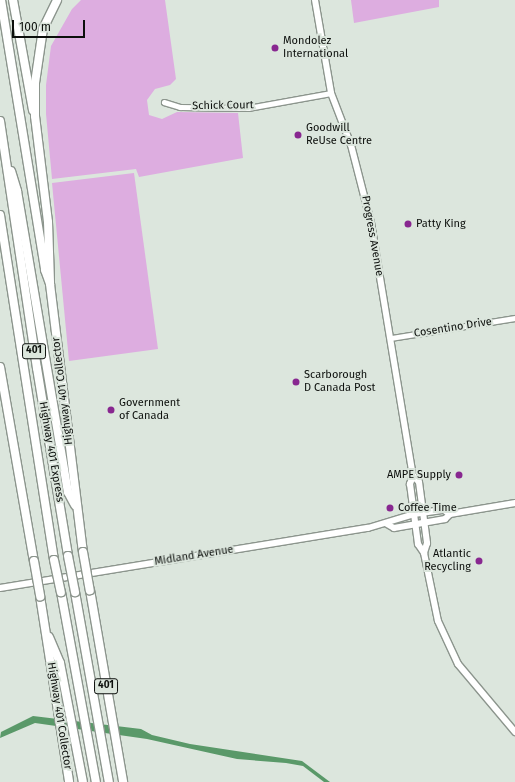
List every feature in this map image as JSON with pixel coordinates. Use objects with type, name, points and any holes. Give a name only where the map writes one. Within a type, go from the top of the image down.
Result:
[{"type":"highway","name":"Highway 401 Collector","points":[[1,0],[45,270],[50,284],[83,552],[123,782]]},
{"type":"highway","points":[[13,0],[30,100],[35,116]]},
{"type":"highway","points":[[50,284],[51,269],[48,222],[35,116],[38,45],[42,29],[57,0]]},
{"type":"highway","name":"Highway 401 Express","points":[[0,121],[36,368],[109,782]]},
{"type":"highway","points":[[4,147],[17,191],[68,492],[77,509]]},
{"type":"highway","name":"Highway 401 Express","points":[[0,215],[54,560],[96,782]]},
{"type":"highway","name":"Highway 401 Collector","points":[[0,368],[45,625],[69,782]]},
{"type":"highway","points":[[45,625],[60,663],[83,782]]},
{"type":"main road","name":"Progress Avenue","points":[[315,0],[331,93],[362,181],[391,338],[413,476],[410,484],[418,544],[424,553],[438,621],[456,658],[515,732]]},
{"type":"main road","name":"Progress Avenue","points":[[413,476],[419,482],[425,522],[427,543],[424,553]]},
{"type":"main road","name":"Midland Avenue","points":[[387,524],[394,528],[445,519],[450,514],[515,503]]},
{"type":"main road","name":"Midland Avenue","points":[[0,588],[387,524],[392,519],[414,514],[444,510],[450,514]]},
{"type":"street","name":"Schick Court","points":[[164,102],[180,107],[248,108],[331,93]]},
{"type":"street","name":"Cosentino Drive","points":[[391,338],[515,318]]},
{"type":"shaded area","points":[[81,0],[165,0],[176,79],[170,85],[155,89],[147,100],[149,115],[162,119],[177,112],[238,113],[243,158],[139,177],[136,169],[52,179],[46,114],[46,85],[51,46],[72,9]]},
{"type":"shaded area","points":[[351,0],[439,0],[439,7],[354,23]]},
{"type":"shaded area","points":[[134,173],[158,349],[69,361],[52,183]]},
{"type":"shaded area","points":[[33,716],[141,729],[152,735],[190,744],[302,761],[330,782],[324,782],[303,766],[237,759],[147,739],[35,723],[0,738],[1,732]]},
{"type":"place","name":"Mondolez International","points":[[275,48]]},
{"type":"place","name":"Goodwill ReUse Centre","points":[[298,135]]},
{"type":"place","name":"Patty King","points":[[408,224]]},
{"type":"place","name":"Scarborough D Canada Post","points":[[296,382]]},
{"type":"place","name":"Government of Canada","points":[[111,410]]},
{"type":"place","name":"AMPE Supply","points":[[459,475]]},
{"type":"place","name":"Coffee Time","points":[[390,508]]},
{"type":"place","name":"Atlantic Recycling","points":[[479,561]]}]
